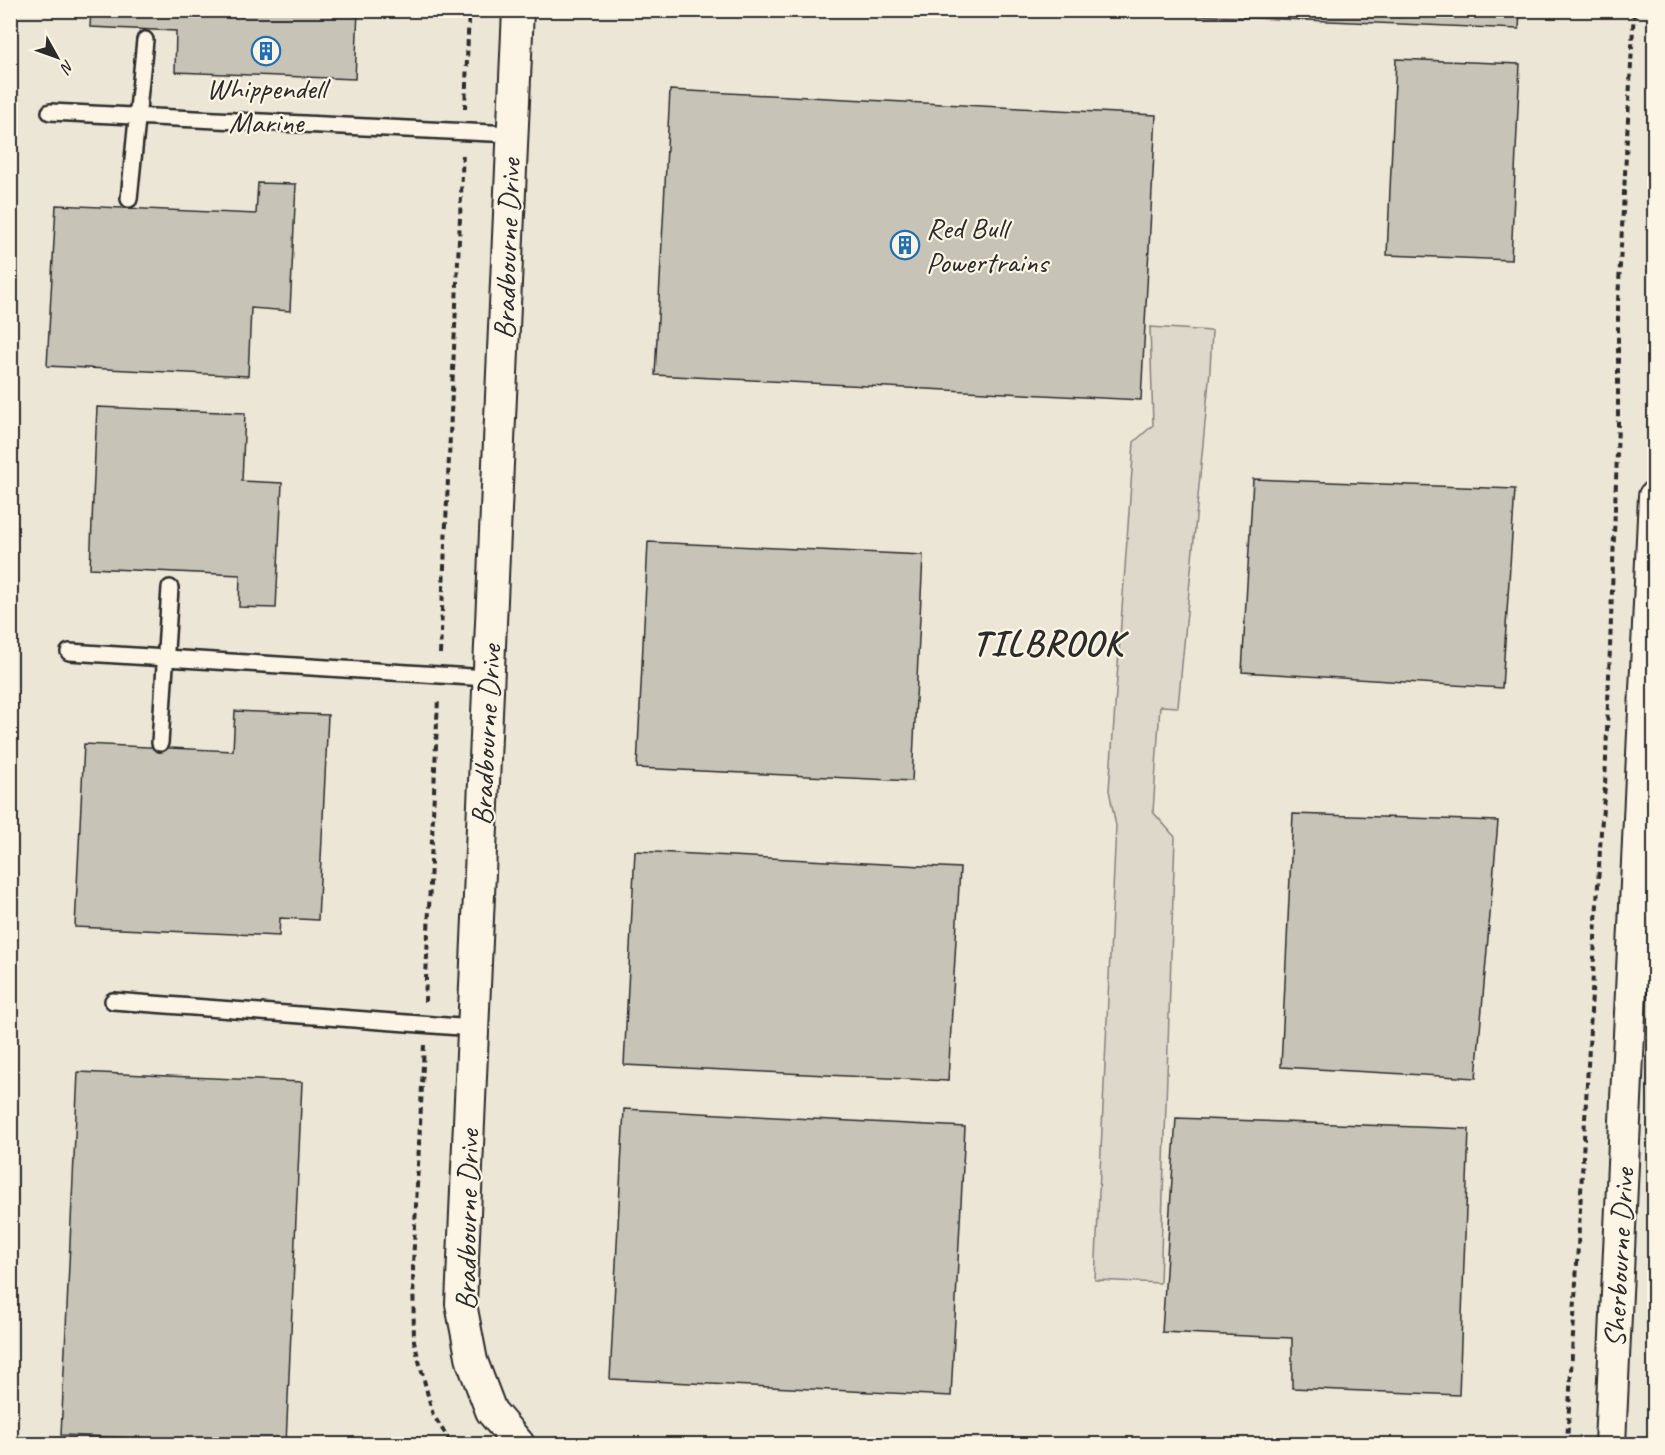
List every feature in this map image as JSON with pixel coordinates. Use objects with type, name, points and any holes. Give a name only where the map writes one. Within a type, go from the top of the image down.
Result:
[{"type":"street","name":"Bradbourne Drive","points":[[518,10],[461,1304],[472,1361],[491,1411],[519,1444]]},
{"type":"street","name":"Sherbourne Drive","points":[[1610,1444],[1645,921],[1654,496]]},
{"type":"lane","points":[[129,199],[145,40]]},
{"type":"lane","points":[[50,112],[512,134]]},
{"type":"lane","points":[[160,743],[170,588]]},
{"type":"lane","points":[[69,652],[488,678]]},
{"type":"lane","points":[[113,1001],[473,1028]]},
{"type":"path","points":[[452,1444],[433,1415],[414,1341],[413,1265],[469,10]]},
{"type":"path","points":[[1567,1444],[1605,786],[1618,425],[1618,301],[1634,10]]},
{"type":"shaded area","name":"TILBROOK","points":[[16,11],[1654,11],[1654,1444],[11,1444],[11,754]]},
{"type":"shaded area","points":[[1150,327],[1212,331],[1178,707],[1160,706],[1153,812],[1175,837],[1160,1283],[1095,1280],[1116,826],[1109,790],[1134,442],[1153,425]]},
{"type":"building","name":"Whippendell Marine","points":[[91,10],[358,10],[355,79],[175,72],[176,31],[90,27]]},
{"type":"building","points":[[1186,10],[1520,10],[1519,29],[1186,15]]},
{"type":"building","points":[[1396,59],[1520,64],[1511,260],[1387,255]]},
{"type":"building","name":"Red Bull Powertrains","points":[[670,90],[1156,115],[1141,400],[655,375]]},
{"type":"building","points":[[258,183],[296,184],[290,311],[251,308],[248,376],[47,366],[56,205],[256,214]]},
{"type":"building","points":[[97,407],[245,413],[242,481],[282,483],[276,608],[239,607],[240,575],[90,568]]},
{"type":"building","points":[[1253,479],[1515,489],[1502,688],[1242,672]]},
{"type":"building","points":[[648,542],[923,555],[912,781],[637,768]]},
{"type":"building","points":[[235,711],[328,715],[318,920],[280,918],[279,936],[75,927],[84,744],[233,751]]},
{"type":"building","points":[[1293,814],[1498,821],[1476,1078],[1281,1067]]},
{"type":"building","points":[[635,851],[960,868],[948,1081],[624,1065]]},
{"type":"building","points":[[78,1072],[302,1082],[286,1444],[61,1435]]},
{"type":"building","points":[[624,1109],[965,1127],[951,1396],[610,1379]]},
{"type":"building","points":[[1176,1118],[1469,1129],[1459,1395],[1292,1388],[1292,1338],[1162,1332]]},
{"type":"place","name":"Whippendell Marine","points":[[266,51]]},
{"type":"place","name":"Red Bull Powertrains","points":[[905,245]]},
{"type":"district","name":"TILBROOK","points":[[1048,642]]}]
